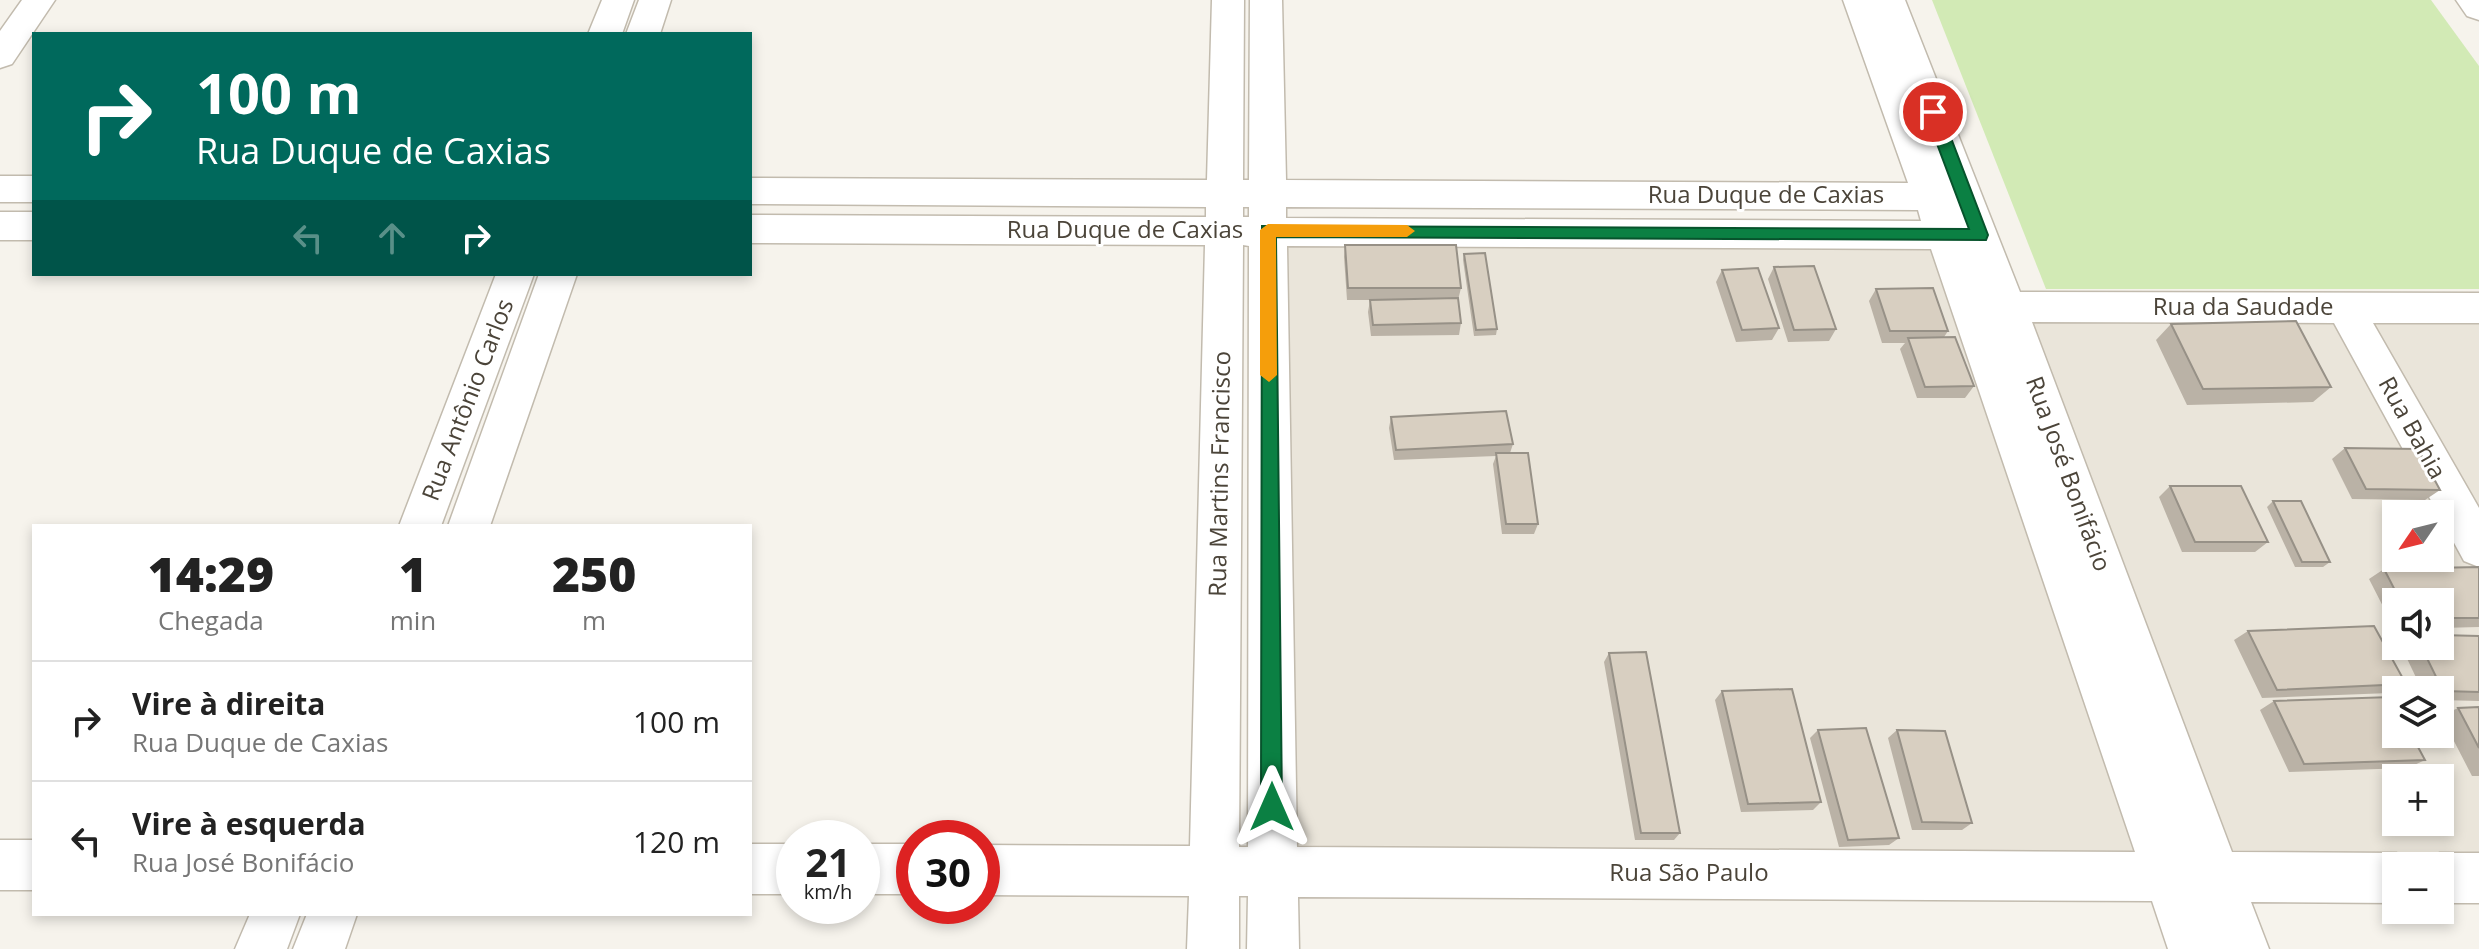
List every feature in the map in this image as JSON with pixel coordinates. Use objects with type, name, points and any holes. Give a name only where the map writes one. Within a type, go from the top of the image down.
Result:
[{"type":"street","points":[[0,56],[39,0]]},
{"type":"street","points":[[606,32],[618,0]]},
{"type":"street","points":[[644,32],[655,0]]},
{"type":"street","name":"Rua Martins Francisco","points":[[1213,949],[1228,0]]},
{"type":"street","name":"Rua Martins Francisco","points":[[1266,0],[1273,949]]},
{"type":"street","name":"Rua José Bonifácio","points":[[1859,0],[1948,196]]},
{"type":"street","name":"Rua José Bonifácio","points":[[1889,0],[1948,196],[2194,949]]},
{"type":"street","points":[[2473,0],[2479,8]]},
{"type":"street","points":[[0,189],[32,189]]},
{"type":"street","name":"Rua Duque de Caxias","points":[[752,191],[1225,212]]},
{"type":"street","points":[[1743,195],[1753,233]]},
{"type":"street","name":"Rua Duque de Caxias","points":[[752,229],[1743,195],[1948,196]]},
{"type":"street","name":"Rua Duque de Caxias","points":[[1268,211],[1753,233],[1962,235]]},
{"type":"street","points":[[0,226],[32,226]]},
{"type":"street","name":"Rua José Bonifácio","points":[[1962,235],[2006,307],[2243,949]]},
{"type":"street","name":"Rua Antônio Carlos","points":[[421,524],[514,276]]},
{"type":"street","name":"Rua Antônio Carlos","points":[[470,524],[557,276]]},
{"type":"street","name":"Rua da Saudade","points":[[2006,307],[2479,308]]},
{"type":"street","name":"Rua Bahia","points":[[2345,308],[2479,548]]},
{"type":"street","points":[[1219,589],[1270,588]]},
{"type":"street","points":[[0,865],[32,865]]},
{"type":"street","points":[[752,869],[776,869]]},
{"type":"street","name":"Rua São Paulo","points":[[1000,870],[2382,878]]},
{"type":"street","points":[[2454,878],[2479,878]]},
{"type":"street","points":[[261,949],[274,916]]},
{"type":"street","points":[[319,949],[331,916]]},
{"type":"shaded area","points":[[1268,230],[1944,234],[2168,876],[1272,870]]},
{"type":"shaded area","points":[[2006,307],[2479,308],[2479,878],[2454,870],[2454,852],[2382,852],[2382,869],[2217,878]]},
{"type":"green space","points":[[1932,0],[2431,0],[2479,66],[2479,289],[2046,289]]},
{"type":"building","points":[[1345,245],[1456,245],[1461,288],[1348,288]]},
{"type":"building","points":[[1485,253],[1497,329],[1476,330],[1464,254]]},
{"type":"building","points":[[1814,266],[1836,329],[1794,330],[1774,267]]},
{"type":"building","points":[[1758,268],[1779,328],[1742,330],[1722,270]]},
{"type":"building","points":[[1933,288],[1948,331],[1890,331],[1876,289]]},
{"type":"building","points":[[1458,298],[1461,323],[1373,325],[1370,300]]},
{"type":"building","points":[[2296,321],[2331,387],[2203,389],[2171,324]]},
{"type":"building","points":[[1955,337],[1974,386],[1925,387],[1908,338]]},
{"type":"building","points":[[1506,411],[1513,444],[1396,450],[1391,417]]},
{"type":"building","points":[[2345,448],[2418,449],[2440,490],[2366,489]]},
{"type":"building","points":[[1496,453],[1528,453],[1538,524],[1506,524]]},
{"type":"building","points":[[2170,486],[2241,486],[2268,542],[2195,542]]},
{"type":"building","points":[[2273,501],[2301,501],[2330,562],[2302,562]]},
{"type":"building","points":[[2479,567],[2479,618],[2454,618],[2454,588],[2394,588],[2386,572],[2454,572],[2454,568]]},
{"type":"building","points":[[2374,626],[2382,640],[2382,660],[2393,660],[2402,676],[2382,676],[2382,685],[2277,690],[2248,631]]},
{"type":"building","points":[[2454,635],[2479,636],[2479,692],[2454,691],[2454,676],[2436,676],[2428,660],[2454,660]]},
{"type":"building","points":[[1646,652],[1680,833],[1641,833],[1609,653]]},
{"type":"building","points":[[1792,689],[1821,802],[1748,804],[1722,691]]},
{"type":"building","points":[[2382,697],[2382,748],[2419,748],[2425,760],[2304,764],[2274,701]]},
{"type":"building","points":[[2479,707],[2479,748],[2458,708]]},
{"type":"building","points":[[1866,728],[1899,838],[1848,840],[1818,730]]},
{"type":"building","points":[[1897,730],[1945,731],[1972,823],[1922,822]]},
{"type":"slow traffic","points":[[1269,375],[1268,230],[1407,231]]},
{"type":"route","points":[[1272,807],[1268,230],[1980,235],[1933,112]]}]
